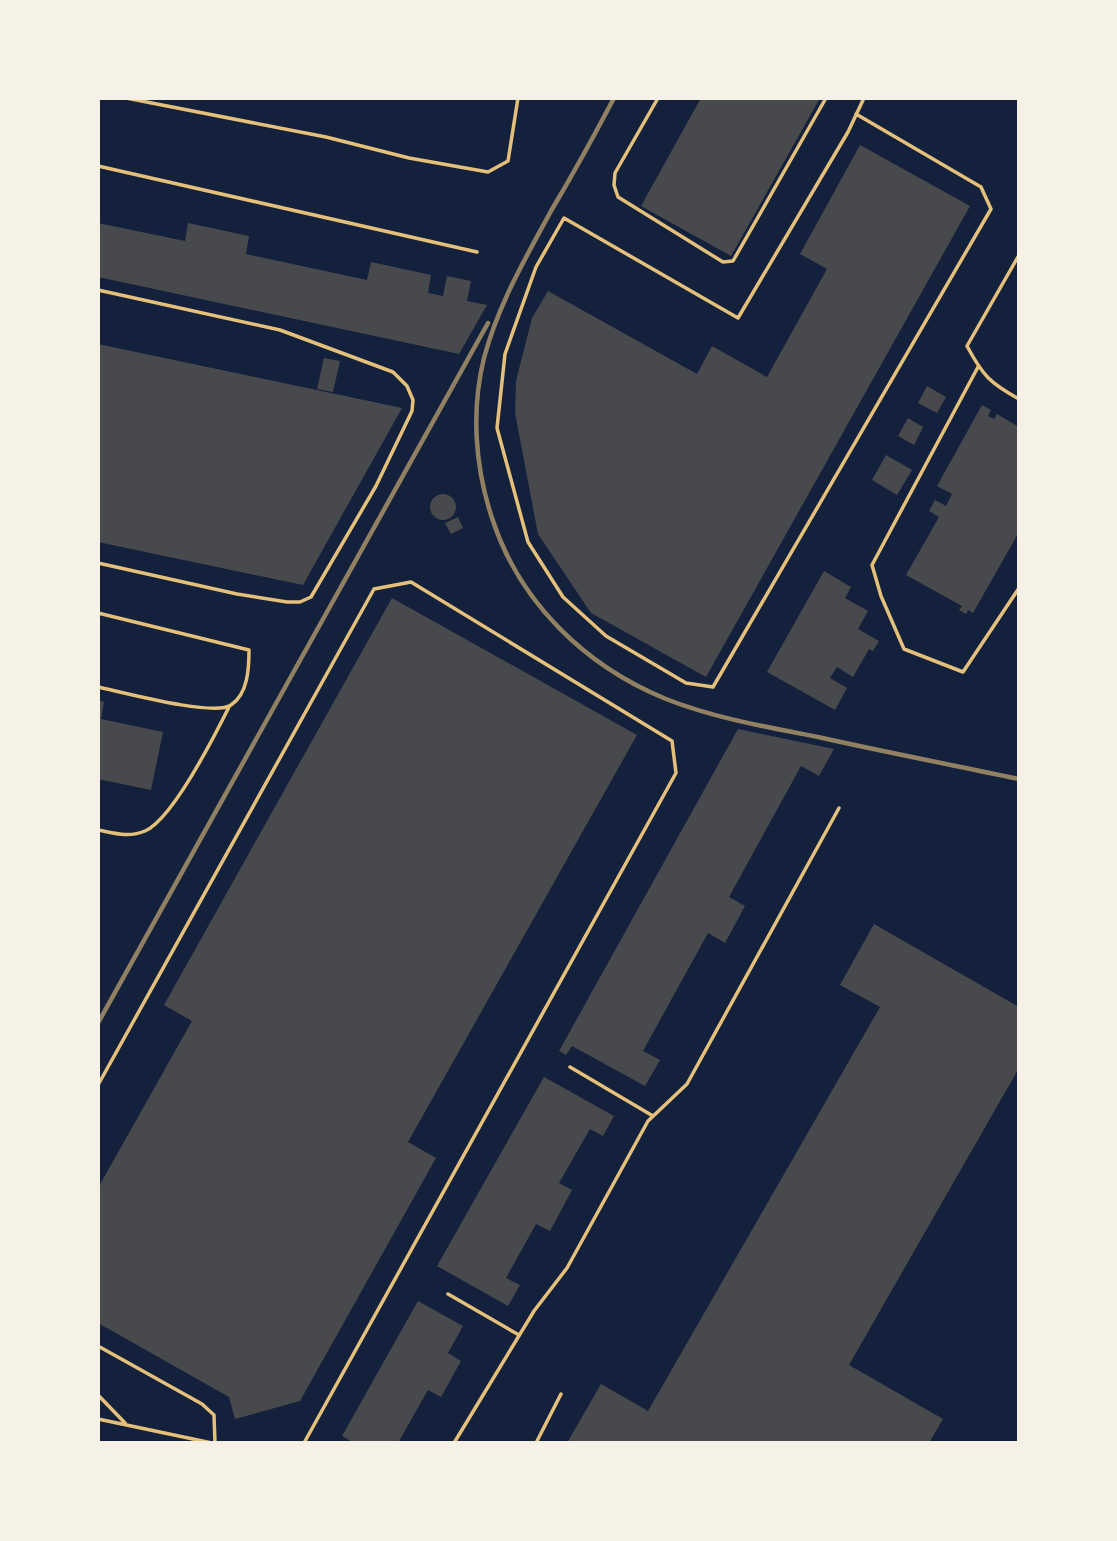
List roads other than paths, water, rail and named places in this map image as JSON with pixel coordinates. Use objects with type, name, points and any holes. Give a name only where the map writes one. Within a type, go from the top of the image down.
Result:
[{"type":"lane","points":[[126,98],[326,137],[409,158],[488,172],[508,161],[519,98]]},
{"type":"lane","points":[[658,98],[615,173],[614,186],[618,197],[723,262],[733,261],[826,98]]},
{"type":"lane","points":[[856,114],[981,187],[991,209],[713,687],[686,683],[606,636],[563,597],[528,542],[496,428],[505,354],[536,267],[564,218],[738,318],[848,132],[856,114],[864,98]]},
{"type":"lane","points":[[98,166],[477,252]]},
{"type":"lane","points":[[1019,255],[967,346],[978,367],[993,384],[1019,399]]},
{"type":"lane","points":[[98,290],[280,330],[393,372],[407,386],[413,400],[407,424],[376,486],[311,597],[300,602],[274,600],[98,563]]},
{"type":"lane","points":[[978,367],[872,565],[881,596],[904,649],[963,672],[1019,587]]},
{"type":"lane","points":[[98,1085],[374,589],[411,582],[672,741],[677,773],[304,1443]]},
{"type":"lane","points":[[98,613],[248,650],[249,665],[242,695],[229,707],[176,801],[148,830],[126,836],[98,830]]},
{"type":"lane","points":[[98,687],[209,709],[229,707]]},
{"type":"lane","points":[[454,1443],[534,1311],[567,1268],[648,1121],[687,1084],[839,808]]},
{"type":"lane","points":[[570,1067],[653,1116]]},
{"type":"lane","points":[[448,1294],[520,1335]]},
{"type":"lane","points":[[98,1346],[202,1404],[214,1415],[214,1443],[98,1419]]},
{"type":"lane","points":[[536,1443],[561,1394]]},
{"type":"lane","points":[[98,1395],[127,1425]]},
{"type":"railway","points":[[614,98],[513,283],[490,338],[480,378],[476,418],[482,479],[492,518],[519,577],[559,628],[582,649],[608,669],[666,699],[741,721],[1019,779]]},
{"type":"railway","points":[[98,1023],[488,323]]}]
